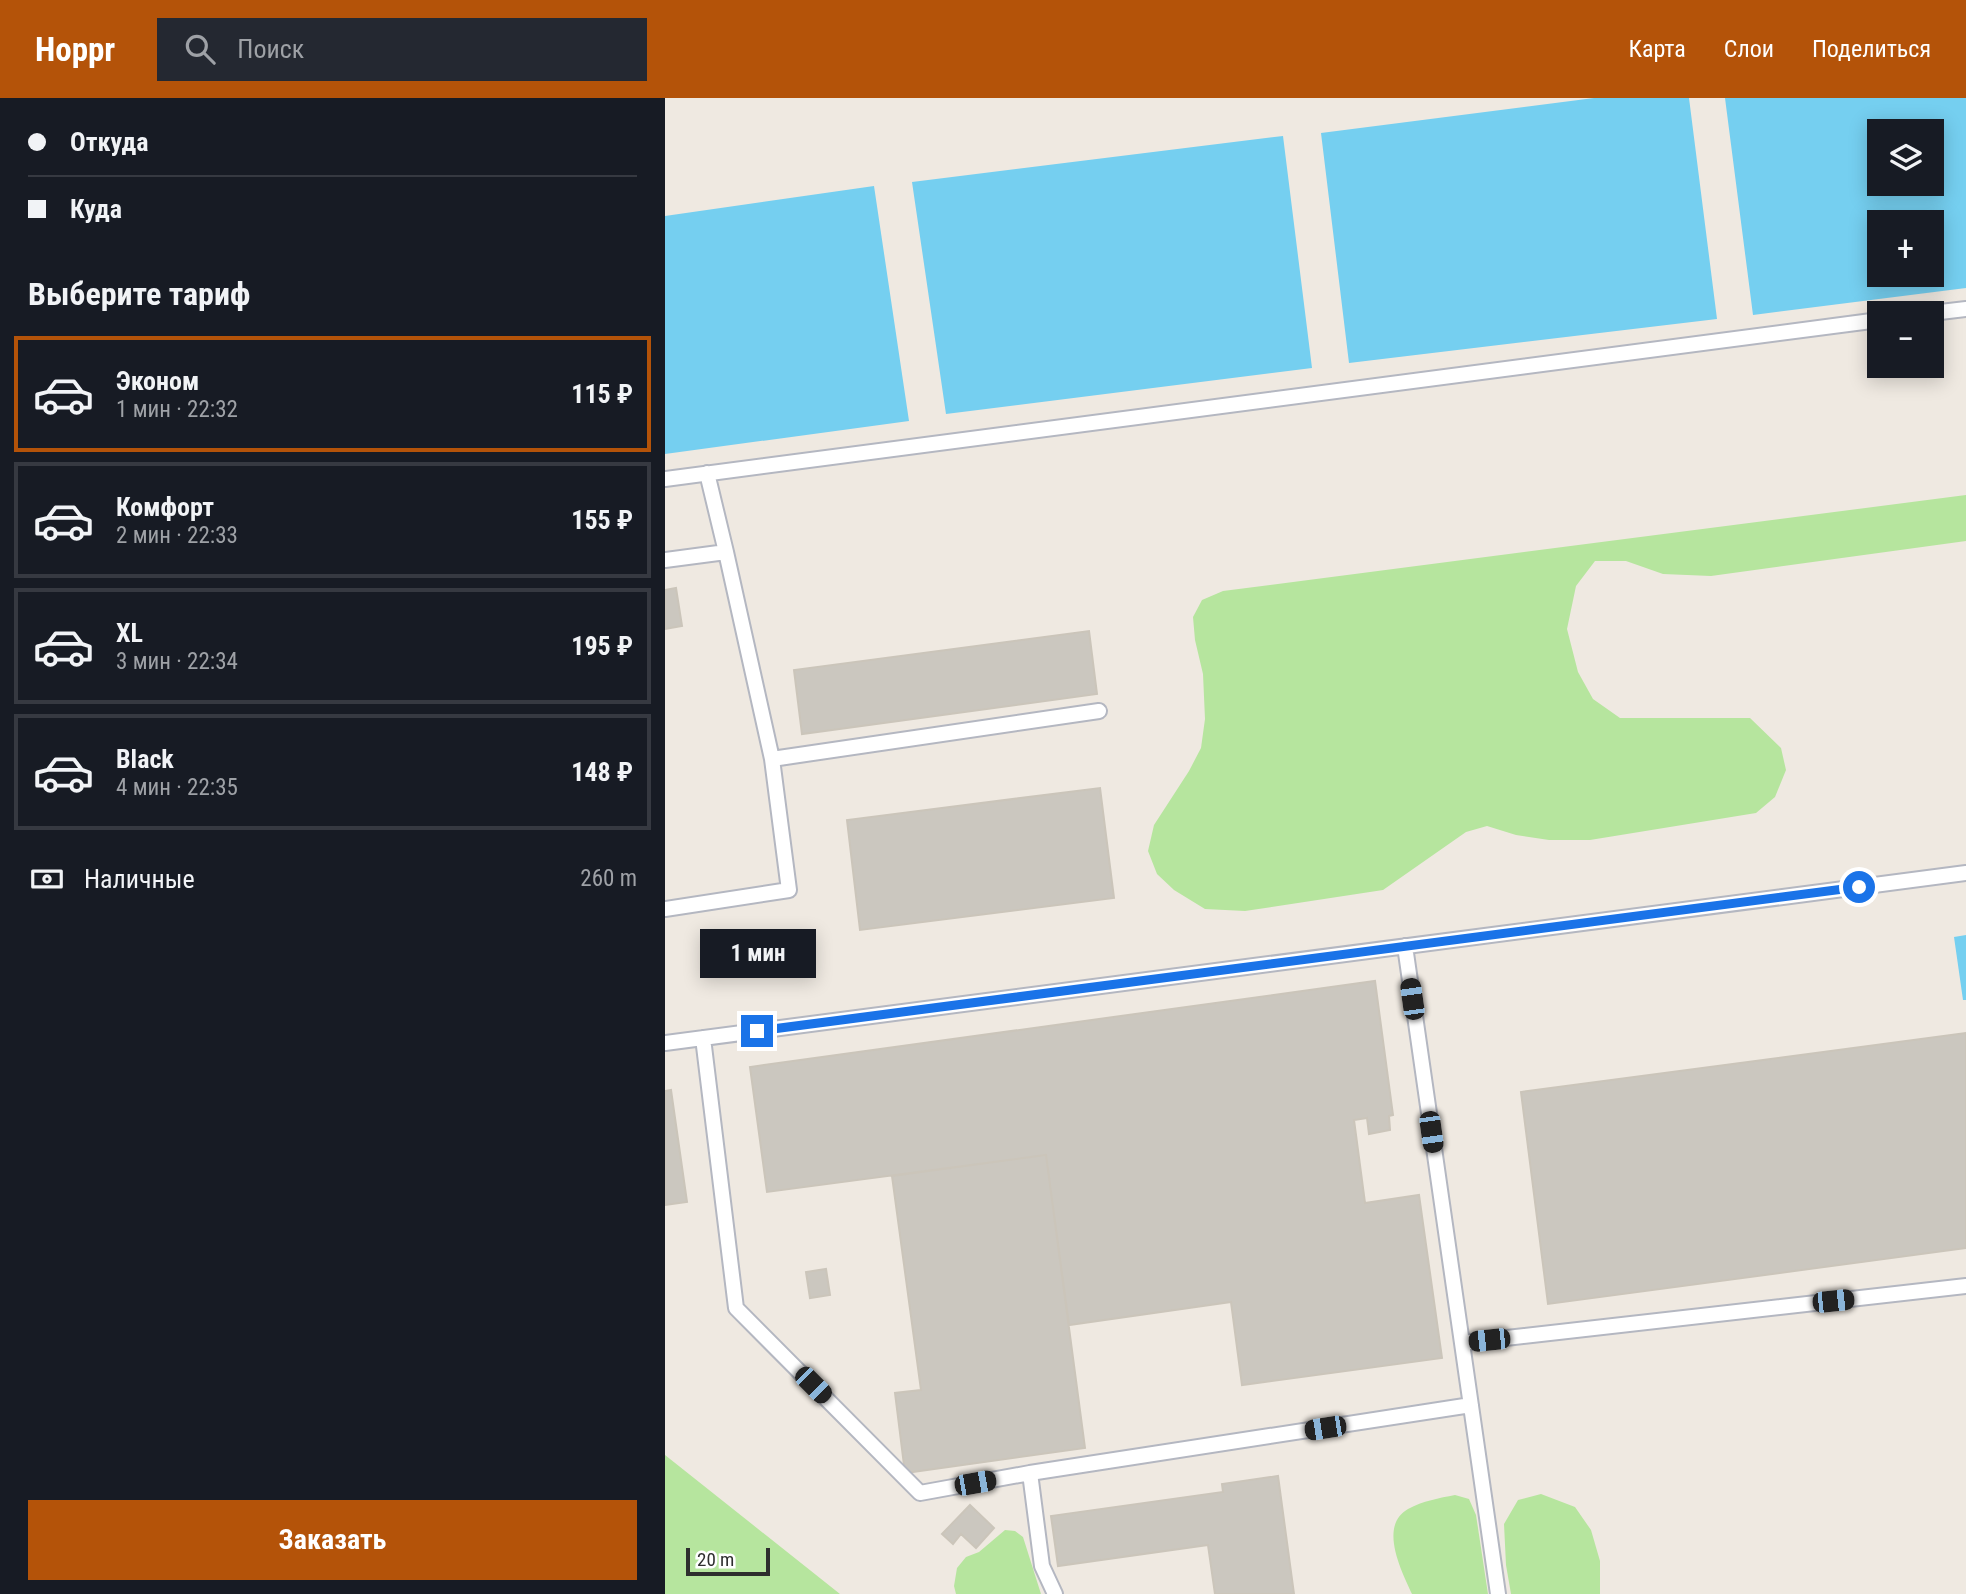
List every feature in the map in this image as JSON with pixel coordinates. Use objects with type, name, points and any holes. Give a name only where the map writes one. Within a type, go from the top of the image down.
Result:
[{"type":"lane","points":[[1944,312],[1966,309]]},
{"type":"lane","points":[[665,479],[1867,322]]},
{"type":"lane","points":[[665,909],[789,890],[772,759],[707,473]]},
{"type":"lane","points":[[665,560],[726,552]]},
{"type":"lane","points":[[772,759],[1099,711]]},
{"type":"lane","points":[[665,1043],[1966,873]]},
{"type":"lane","points":[[1405,946],[1498,1594]]},
{"type":"lane","points":[[703,1038],[736,1308],[920,1493],[1471,1405]]},
{"type":"lane","points":[[1462,1343],[1966,1286]]},
{"type":"lane","points":[[1030,1474],[1042,1566],[1055,1594]]},
{"type":"green space","points":[[1966,495],[1966,541],[1711,576],[1663,574],[1626,561],[1595,561],[1576,586],[1567,629],[1578,672],[1593,699],[1620,718],[1750,718],[1781,748],[1786,770],[1775,797],[1756,813],[1590,840],[1549,840],[1516,835],[1487,826],[1466,832],[1383,890],[1245,911],[1205,909],[1174,890],[1157,874],[1148,851],[1154,825],[1201,748],[1205,719],[1203,674],[1193,617],[1202,600],[1223,591]]},
{"type":"green space","points":[[665,1455],[840,1594],[665,1594]]},
{"type":"green space","points":[[1541,1494],[1575,1507],[1591,1530],[1600,1561],[1600,1594],[1511,1594],[1504,1524],[1518,1500]]},
{"type":"green space","points":[[1455,1495],[1469,1499],[1476,1515],[1488,1594],[1412,1594],[1395,1550],[1395,1526],[1399,1517],[1408,1509]]},
{"type":"green space","points":[[1005,1530],[1015,1531],[1023,1537],[1041,1594],[956,1594],[954,1586],[957,1568],[966,1557],[979,1552]]},
{"type":"water","points":[[1594,98],[1689,98],[1717,319],[1349,363],[1321,133]]},
{"type":"water","points":[[1725,98],[1966,98],[1966,288],[1753,315]]},
{"type":"water","points":[[1283,136],[1312,368],[946,414],[912,182]]},
{"type":"water","points":[[874,186],[909,421],[665,454],[665,216]]},
{"type":"water","points":[[1966,935],[1966,1000],[1963,1000],[1954,937]]},
{"type":"building","points":[[676,588],[682,626],[665,629],[665,590]]},
{"type":"building","points":[[1089,631],[1097,694],[802,734],[794,670]]},
{"type":"building","points":[[1100,788],[1114,898],[860,930],[847,820]]},
{"type":"building","points":[[1375,981],[1393,1115],[1389,1116],[1390,1130],[1369,1134],[1367,1118],[1354,1120],[1365,1203],[1419,1195],[1442,1358],[1242,1385],[1231,1302],[1069,1325],[1046,1155],[767,1192],[750,1067]]},
{"type":"building","points":[[1966,1033],[1966,1248],[1548,1304],[1521,1092]]},
{"type":"building","points":[[671,1090],[687,1202],[665,1205],[665,1091]]},
{"type":"building","points":[[1046,1155],[1085,1448],[905,1473],[895,1393],[921,1390],[892,1176]]},
{"type":"building","points":[[826,1269],[830,1295],[810,1298],[806,1272]]},
{"type":"building","points":[[1278,1476],[1294,1594],[1215,1594],[1208,1545],[1058,1566],[1051,1516],[1223,1492],[1222,1484]]},
{"type":"building","points":[[970,1505],[994,1528],[976,1548],[961,1534],[953,1544],[942,1534]]},
{"type":"route","points":[[757,1031],[1859,887]]}]
